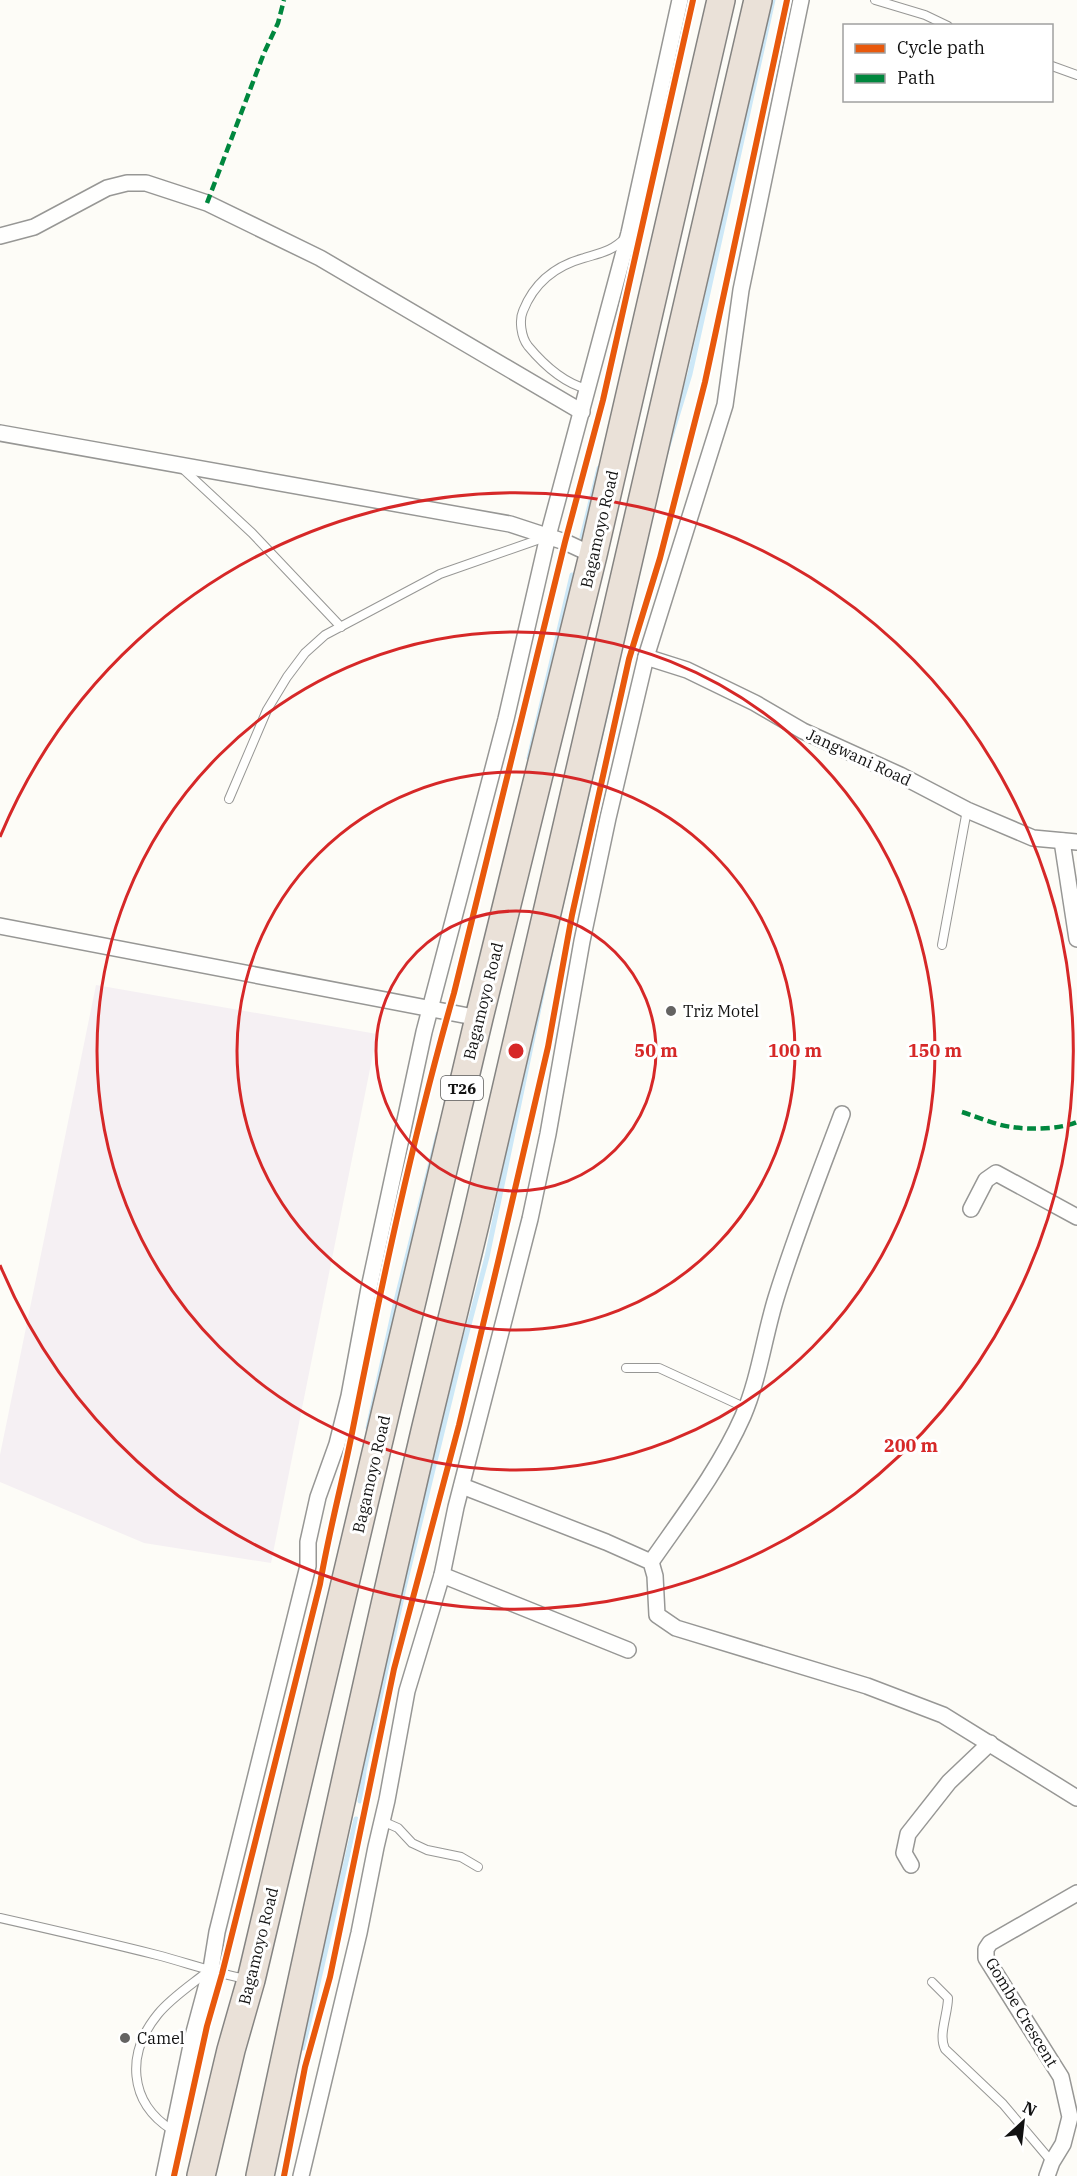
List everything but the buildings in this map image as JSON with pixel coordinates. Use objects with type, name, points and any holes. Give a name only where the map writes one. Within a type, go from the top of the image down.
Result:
[{"type":"highway","name":"Bagamoyo Road","points":[[201,2176],[231,2050],[251,1980],[479,1018],[593,555],[721,0]]},
{"type":"highway","name":"Bagamoyo Road","points":[[260,2176],[338,1812],[600,683],[619,591],[661,422],[758,0]]},
{"type":"street","points":[[164,2176],[172,2130],[223,1909],[308,1566],[308,1542],[318,1497],[337,1444],[349,1396],[369,1288],[430,1008],[456,918],[503,730],[548,536],[589,390],[629,233],[680,0]]},
{"type":"street","points":[[301,2176],[330,2058],[382,1821],[407,1691],[442,1575],[462,1486],[530,1219],[548,1134],[582,941],[646,657],[725,405],[741,290],[801,0]]},
{"type":"street","points":[[0,236],[34,227],[107,188],[128,183],[146,183],[207,202],[320,258],[582,411]]},
{"type":"street","points":[[0,433],[510,524],[548,536],[593,555]]},
{"type":"street","name":"Jangwani Road","points":[[646,657],[696,675],[755,703],[803,731],[900,775],[967,810],[1033,838],[1069,842]]},
{"type":"street","points":[[1069,842],[1077,939]]},
{"type":"street","points":[[0,926],[479,1018]]},
{"type":"street","points":[[842,1114],[787,1260],[746,1408],[718,1462],[651,1562],[655,1576],[657,1615],[676,1628],[867,1686],[943,1715],[1077,1798]]},
{"type":"street","points":[[971,1209],[986,1180],[996,1173],[1077,1217]]},
{"type":"street","points":[[462,1486],[651,1562]]},
{"type":"street","points":[[442,1575],[628,1650]]},
{"type":"street","points":[[911,1865],[904,1853],[908,1834],[949,1782],[990,1743]]},
{"type":"street","name":"Gombe Crescent","points":[[1050,2169],[1063,2144],[1070,2117],[1061,2077],[986,1958],[986,1949],[990,1943],[1077,1893]]},
{"type":"lane","points":[[875,0],[925,15],[944,24]]},
{"type":"lane","points":[[1053,66],[1077,75]]},
{"type":"lane","points":[[589,390],[566,379],[537,357],[525,343],[520,318],[536,286],[556,269],[606,252],[618,245],[629,233]]},
{"type":"lane","points":[[179,465],[252,533],[341,627]]},
{"type":"lane","points":[[229,799],[267,710],[305,653],[325,635],[440,574],[548,536]]},
{"type":"lane","points":[[942,945],[967,810]]},
{"type":"lane","points":[[626,1368],[659,1368],[746,1408]]},
{"type":"lane","points":[[382,1821],[398,1828],[412,1843],[427,1850],[461,1857],[478,1867]]},
{"type":"lane","points":[[0,1918],[251,1980]]},
{"type":"lane","points":[[172,2130],[140,2096],[135,2077],[138,2055],[145,2032],[156,2016],[211,1969]]},
{"type":"lane","points":[[932,1982],[948,1998],[942,2037],[945,2049],[1003,2104],[1050,2169]]},
{"type":"shaded area","points":[[96,985],[377,1034],[271,1563],[144,1543],[0,1482],[0,1455]]},
{"type":"waterway","points":[[664,459],[690,374],[773,0]]},
{"type":"waterway","points":[[582,537],[599,468]]},
{"type":"waterway","points":[[529,758],[572,575]]},
{"type":"waterway","points":[[557,923],[614,679]]},
{"type":"waterway","points":[[360,1801],[364,1771],[404,1588],[487,1257],[552,946]]},
{"type":"waterway","points":[[368,1428],[395,1305],[438,1134]]},
{"type":"waterway","points":[[303,2048],[356,1819]]},
{"type":"marked path","points":[[207,203],[264,53],[278,23],[284,0]]},
{"type":"marked path","points":[[962,1112],[999,1125],[1019,1128],[1036,1129],[1077,1122]]},
{"type":"cycle path","points":[[174,2176],[207,2026],[320,1584],[412,1155],[565,542],[603,400],[693,0]]},
{"type":"cycle path","points":[[284,2176],[305,2067],[330,1977],[394,1669],[459,1425],[498,1262],[548,1047],[572,915],[629,659],[660,558],[705,382],[787,0]]},
{"type":"place","name":"Triz Motel","points":[[671,1011]]},
{"type":"place","name":"Camel","points":[[125,2038]]}]
